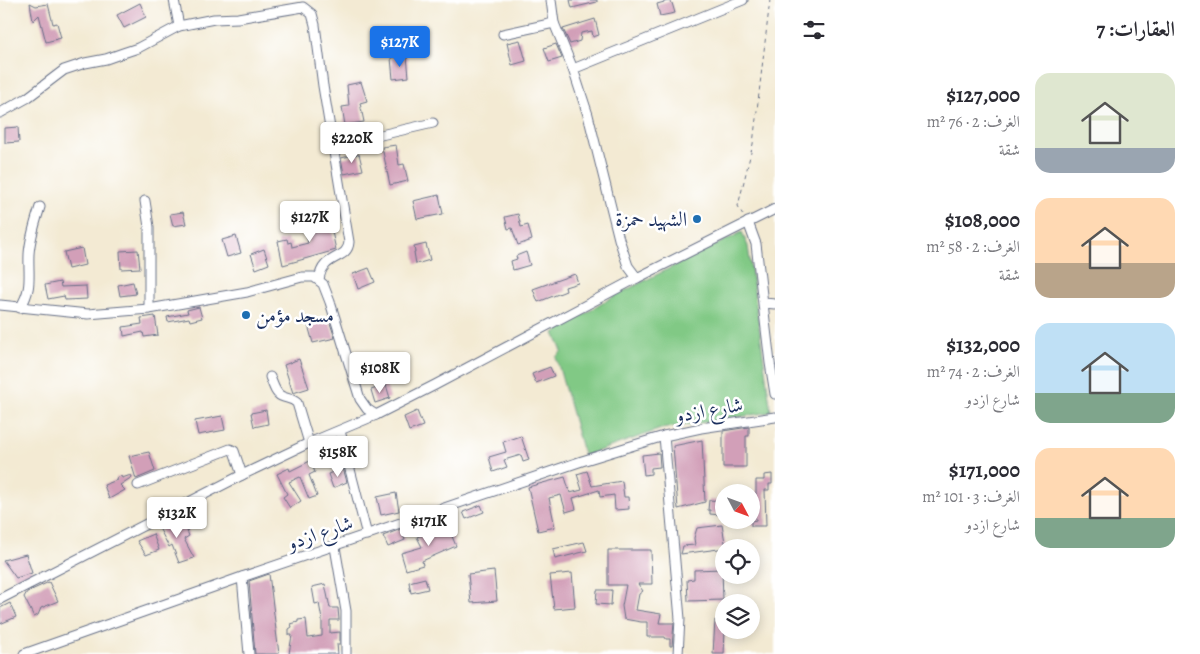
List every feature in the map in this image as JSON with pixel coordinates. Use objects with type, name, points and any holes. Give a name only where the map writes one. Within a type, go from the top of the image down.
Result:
[{"type":"street","points":[[174,0],[179,26]]},
{"type":"street","points":[[552,0],[554,23],[574,69],[593,132],[619,239],[628,266],[637,278]]},
{"type":"street","points":[[574,69],[743,0]]},
{"type":"street","points":[[0,113],[27,98],[64,70],[123,54],[179,26],[293,8],[304,7],[308,9],[312,14],[315,25],[349,247],[346,252],[328,261],[320,272],[319,280]]},
{"type":"street","points":[[502,34],[554,23]]},
{"type":"street","points":[[333,146],[433,123]]},
{"type":"street","points":[[145,201],[149,227],[149,309]]},
{"type":"street","points":[[20,308],[26,297],[30,276],[29,254],[40,207]]},
{"type":"street","points":[[0,598],[242,475],[309,443],[376,415],[637,278],[775,209]]},
{"type":"street","points":[[748,222],[756,244],[775,394]]},
{"type":"street","points":[[0,305],[88,314],[149,309],[247,292],[302,277],[314,277],[323,284],[330,302],[360,399],[367,409],[376,415]]},
{"type":"street","points":[[764,303],[775,304]]},
{"type":"street","points":[[270,377],[276,392],[280,396],[294,400],[297,403],[309,443]]},
{"type":"street","name":"شارع ازدو","points":[[24,654],[242,577],[335,547],[582,461],[664,436],[701,428],[775,417]]},
{"type":"street","points":[[340,431],[367,536]]},
{"type":"street","points":[[664,436],[680,618],[678,654]]},
{"type":"street","points":[[138,485],[230,449],[234,451],[242,475]]},
{"type":"street","points":[[335,547],[346,611],[346,654]]},
{"type":"street","points":[[242,577],[249,654]]},
{"type":"path","points":[[748,222],[738,206],[754,144],[770,0]]},
{"type":"green space","points":[[742,232],[748,246],[771,412],[661,429],[584,456],[556,357],[562,351],[554,333],[614,296]]},
{"type":"building","points":[[570,0],[597,0],[597,2],[572,8]]},
{"type":"building","points":[[668,1],[672,3],[675,13],[660,16],[657,4]]},
{"type":"building","points":[[30,3],[36,6],[48,4],[53,24],[57,23],[61,38],[46,42],[39,15],[33,21]]},
{"type":"building","points":[[140,3],[146,17],[124,28],[117,15]]},
{"type":"building","points":[[595,19],[599,35],[593,37],[592,31],[581,33],[580,41],[570,44],[563,29]]},
{"type":"building","points":[[520,40],[526,61],[512,65],[507,43]]},
{"type":"building","points":[[556,44],[562,58],[549,62],[544,48]]},
{"type":"building","points":[[407,56],[409,77],[393,79],[391,58]]},
{"type":"building","points":[[361,82],[367,101],[360,103],[364,122],[345,125],[342,107],[349,106],[347,85]]},
{"type":"building","points":[[18,127],[19,142],[5,143],[5,128]]},
{"type":"building","points":[[396,145],[399,165],[404,164],[408,181],[390,185],[382,147]]},
{"type":"building","points":[[359,154],[363,170],[344,174],[341,158]]},
{"type":"building","points":[[439,195],[443,214],[417,219],[413,201]]},
{"type":"building","points":[[183,212],[186,224],[173,226],[170,214]]},
{"type":"building","points":[[518,214],[521,227],[528,225],[532,240],[518,245],[512,228],[508,229],[505,217]]},
{"type":"building","points":[[329,218],[336,250],[283,265],[278,241],[287,239],[288,243],[291,242],[292,247],[308,243],[304,224]]},
{"type":"building","points":[[236,236],[241,253],[227,257],[222,240]]},
{"type":"building","points":[[426,244],[430,260],[416,264],[414,247]]},
{"type":"building","points":[[82,248],[85,265],[68,269],[64,252]]},
{"type":"building","points":[[264,249],[269,264],[256,269],[251,254]]},
{"type":"building","points":[[138,250],[140,268],[121,269],[120,251]]},
{"type":"building","points":[[526,252],[530,265],[513,270],[511,261],[517,259],[516,256]]},
{"type":"building","points":[[369,268],[375,282],[358,289],[353,274]]},
{"type":"building","points":[[575,274],[578,283],[565,287],[566,291],[538,302],[533,289]]},
{"type":"building","points":[[60,282],[61,287],[86,286],[87,299],[65,300],[64,296],[48,299],[45,285]]},
{"type":"building","points":[[133,282],[136,294],[120,296],[118,285]]},
{"type":"building","points":[[199,307],[202,318],[190,321],[189,318],[168,322],[167,317],[188,313],[187,310]]},
{"type":"building","points":[[155,316],[158,335],[144,337],[143,332],[124,336],[123,327],[142,324],[141,318]]},
{"type":"building","points":[[329,320],[335,338],[313,343],[308,325]]},
{"type":"building","points":[[299,359],[309,388],[293,393],[284,365]]},
{"type":"building","points":[[550,367],[554,376],[536,383],[532,374]]},
{"type":"building","points":[[386,385],[390,398],[375,403],[371,390]]},
{"type":"building","points":[[266,410],[268,424],[254,427],[251,413]]},
{"type":"building","points":[[417,411],[423,426],[409,431],[404,417]]},
{"type":"building","points":[[222,416],[225,430],[198,435],[195,421]]},
{"type":"building","points":[[749,427],[749,436],[746,436],[746,467],[723,467],[723,431]]},
{"type":"building","points":[[521,436],[529,460],[523,462],[521,455],[504,460],[507,467],[493,472],[489,457],[506,452],[503,442]]},
{"type":"building","points":[[702,440],[705,502],[678,509],[673,446]]},
{"type":"building","points":[[336,441],[340,457],[327,462],[321,446]]},
{"type":"building","points":[[149,452],[155,471],[136,479],[129,456]]},
{"type":"building","points":[[659,453],[660,467],[651,468],[651,474],[644,475],[642,455]]},
{"type":"building","points":[[310,461],[315,472],[309,475],[317,496],[309,499],[300,477],[289,482],[301,501],[290,508],[283,497],[287,494],[277,474],[289,468],[290,471]]},
{"type":"building","points":[[343,468],[347,482],[333,488],[328,474]]},
{"type":"building","points":[[587,471],[592,486],[622,481],[624,497],[628,497],[629,509],[615,510],[614,495],[600,497],[599,490],[573,498],[576,509],[566,512],[561,495],[549,498],[555,527],[538,531],[528,487],[565,477],[570,493],[582,490],[577,474]]},
{"type":"building","points":[[772,474],[772,484],[769,484],[769,490],[765,490],[766,526],[760,526],[760,484],[756,484],[756,480],[764,480],[764,475]]},
{"type":"building","points":[[131,475],[132,477],[120,485],[125,490],[109,499],[104,485],[117,480],[116,478],[121,476],[122,478]]},
{"type":"building","points":[[396,493],[399,511],[381,515],[377,497]]},
{"type":"building","points":[[709,500],[715,500],[715,514],[710,514],[710,510],[708,510]]},
{"type":"building","points":[[481,505],[484,512],[466,519],[463,512]]},
{"type":"building","points":[[182,517],[189,536],[184,539],[194,558],[179,563],[172,545],[169,547],[158,526]]},
{"type":"building","points":[[447,524],[456,546],[422,561],[423,565],[406,570],[401,553],[422,547],[417,537]]},
{"type":"building","points":[[715,526],[715,529],[723,529],[724,539],[715,539],[715,549],[681,554],[683,546],[695,545],[694,538],[697,528]]},
{"type":"building","points":[[401,529],[405,540],[388,547],[383,536]]},
{"type":"building","points":[[153,534],[159,550],[146,555],[137,541]]},
{"type":"building","points":[[584,542],[587,551],[555,559],[553,549]]},
{"type":"building","points":[[608,550],[651,550],[652,584],[638,584],[643,591],[639,594],[636,610],[661,614],[659,623],[674,623],[672,646],[670,646],[670,639],[665,637],[647,637],[647,622],[624,619],[622,606],[626,585],[608,585]]},
{"type":"building","points":[[26,554],[32,573],[16,578],[3,560]]},
{"type":"building","points":[[715,569],[715,584],[722,584],[723,594],[715,594],[715,600],[688,601],[687,580],[694,579],[694,570]]},
{"type":"building","points":[[494,571],[497,601],[471,603],[468,574]]},
{"type":"building","points":[[572,573],[575,607],[554,609],[550,575]]},
{"type":"building","points":[[269,574],[279,654],[255,654],[249,581]]},
{"type":"building","points":[[425,578],[428,589],[411,593],[409,582]]},
{"type":"building","points":[[49,582],[58,601],[41,608],[38,615],[34,617],[24,597],[27,592]]},
{"type":"building","points":[[325,584],[330,608],[338,608],[339,620],[330,620],[330,633],[340,632],[340,644],[337,644],[338,654],[289,654],[292,635],[289,635],[289,629],[292,627],[291,624],[298,622],[298,620],[306,619],[308,638],[322,636],[319,603],[315,604],[312,587]]},
{"type":"building","points":[[597,590],[612,590],[611,605],[596,604]]},
{"type":"building","points":[[10,603],[16,617],[0,624],[0,608]]},
{"type":"building","points":[[715,620],[715,639],[725,639],[724,654],[713,654]]},
{"type":"place","name":"الشهيد حمزة","points":[[697,219]]},
{"type":"place","name":"مسجد مؤمن","points":[[246,315]]}]
